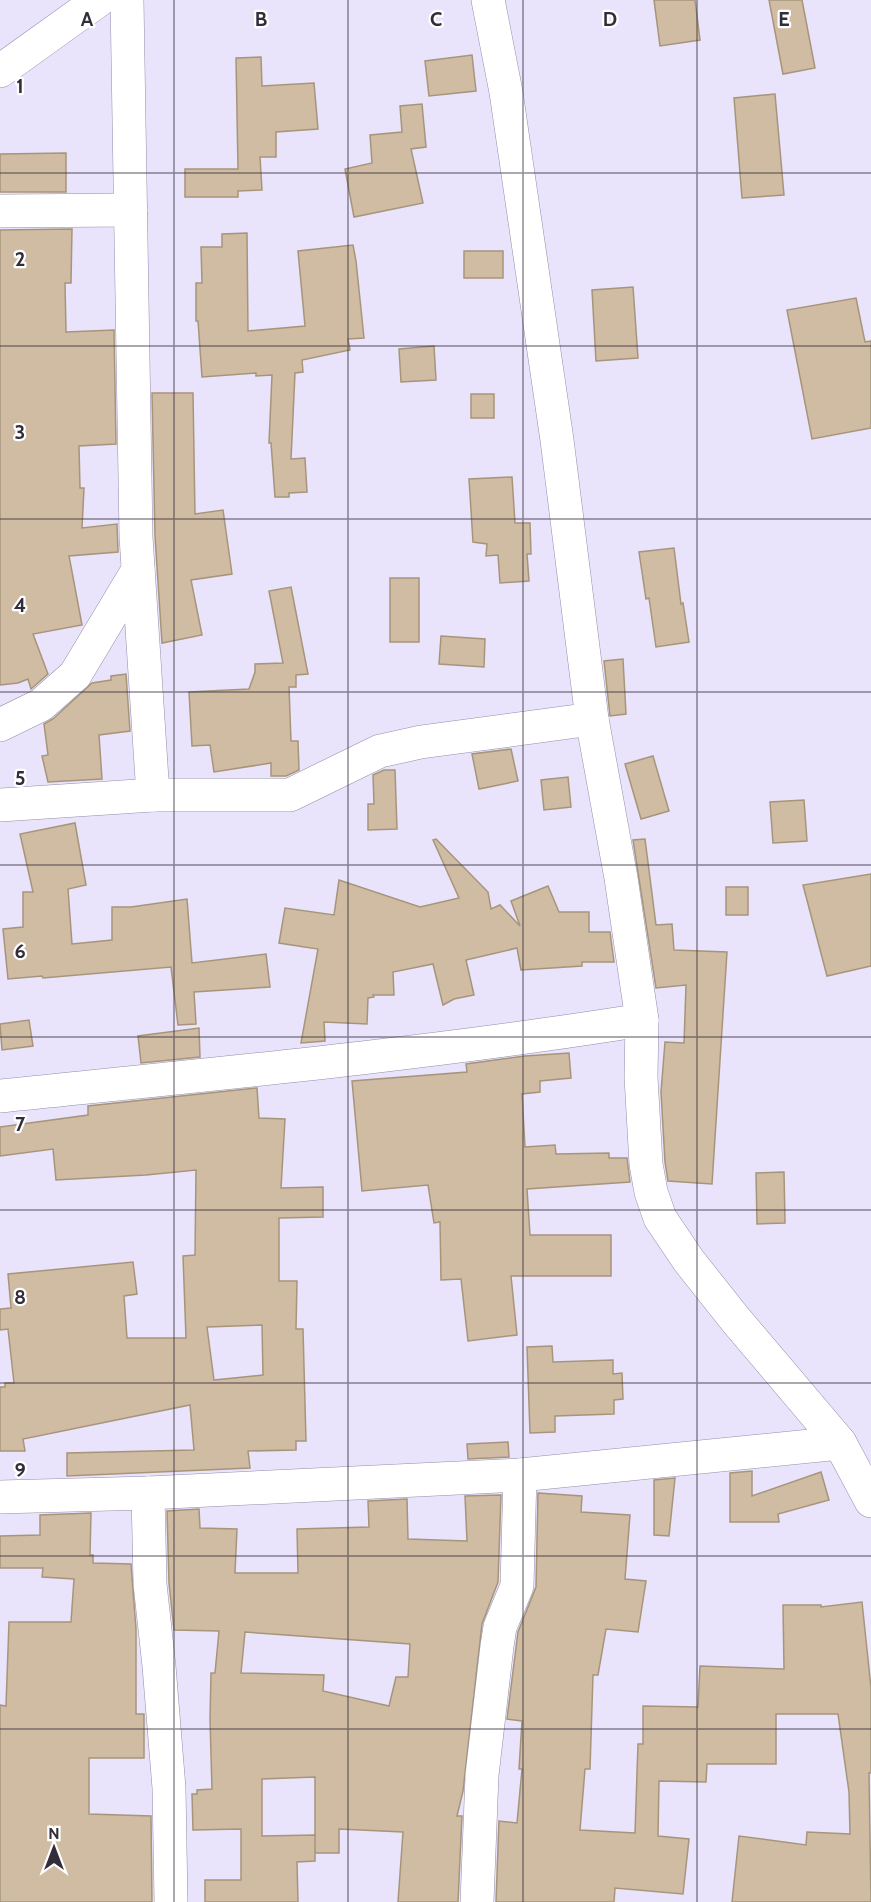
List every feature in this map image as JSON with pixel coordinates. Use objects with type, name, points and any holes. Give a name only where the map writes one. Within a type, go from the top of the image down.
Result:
[{"type":"street","points":[[0,71],[99,0]]},
{"type":"street","points":[[127,0],[138,570],[153,795]]},
{"type":"street","points":[[488,0],[506,92],[556,428],[592,720],[621,878],[642,1020],[641,1077],[646,1164],[651,1192],[660,1218],[689,1261],[840,1443],[871,1501]]},
{"type":"street","points":[[0,211],[131,210]]},
{"type":"street","points":[[0,725],[41,705],[75,675],[138,570]]},
{"type":"street","points":[[0,805],[153,795],[290,795],[380,751],[421,742],[592,720]]},
{"type":"street","points":[[0,1096],[469,1045],[642,1020]]},
{"type":"street","points":[[0,1497],[148,1493],[520,1475],[840,1443]]},
{"type":"street","points":[[477,1902],[482,1775],[497,1646],[501,1627],[517,1586],[520,1475]]},
{"type":"street","points":[[148,1493],[150,1584],[169,1788],[171,1902]]},
{"type":"building","points":[[654,0],[695,0],[700,40],[660,46]]},
{"type":"building","points":[[769,0],[802,0],[815,68],[783,74]]},
{"type":"building","points":[[472,55],[476,91],[429,96],[425,61]]},
{"type":"building","points":[[261,57],[262,86],[314,83],[318,129],[276,132],[276,157],[260,157],[262,190],[238,191],[238,197],[185,197],[185,169],[238,169],[236,58]]},
{"type":"building","points":[[775,94],[784,195],[742,198],[734,98]]},
{"type":"building","points":[[422,104],[426,147],[411,149],[423,203],[354,217],[345,169],[372,163],[370,135],[402,132],[400,106]]},
{"type":"building","points":[[66,153],[66,192],[0,192],[0,154]]},
{"type":"building","points":[[72,229],[71,283],[65,283],[66,332],[114,330],[116,444],[79,446],[80,488],[84,488],[82,528],[117,524],[118,552],[69,556],[82,625],[33,634],[48,674],[31,689],[28,679],[18,683],[0,685],[0,230]]},
{"type":"building","points":[[247,233],[248,331],[305,326],[298,251],[353,245],[356,261],[364,338],[348,339],[350,350],[302,360],[303,372],[295,373],[291,459],[305,458],[307,492],[289,493],[289,497],[275,497],[271,443],[269,443],[272,375],[256,376],[256,373],[202,377],[198,321],[196,321],[196,283],[202,283],[201,247],[222,247],[222,234]]},
{"type":"building","points":[[464,251],[503,251],[503,278],[464,278]]},
{"type":"building","points":[[633,287],[638,358],[596,361],[592,290]]},
{"type":"building","points":[[856,298],[865,342],[871,341],[871,428],[812,439],[787,310]]},
{"type":"building","points":[[434,346],[436,380],[401,382],[399,349]]},
{"type":"building","points":[[152,393],[193,393],[195,514],[223,510],[232,574],[191,580],[202,635],[162,643],[155,536]]},
{"type":"building","points":[[471,394],[494,394],[494,418],[471,418]]},
{"type":"building","points":[[512,477],[515,523],[530,523],[531,554],[527,554],[529,581],[500,583],[498,555],[486,556],[487,544],[473,542],[469,479]]},
{"type":"building","points":[[674,548],[681,604],[683,603],[689,642],[656,647],[639,552]]},
{"type":"building","points":[[390,578],[419,578],[419,642],[390,642]]},
{"type":"building","points":[[291,587],[308,674],[296,675],[296,687],[289,687],[291,741],[298,741],[299,770],[286,776],[271,776],[271,763],[214,772],[210,745],[192,746],[189,692],[249,689],[255,672],[255,664],[283,663],[269,591]]},
{"type":"building","points":[[441,636],[485,639],[484,667],[439,664]]},
{"type":"building","points":[[623,659],[626,714],[610,716],[604,661]]},
{"type":"building","points":[[126,674],[130,731],[99,735],[102,779],[48,782],[42,756],[48,755],[44,724],[53,719],[92,683],[111,680],[111,676]]},
{"type":"building","points":[[511,749],[518,781],[479,789],[472,754]]},
{"type":"building","points":[[653,756],[669,811],[641,819],[625,764]]},
{"type":"building","points":[[384,770],[395,770],[397,829],[368,830],[368,804],[374,804],[373,775]]},
{"type":"building","points":[[568,777],[571,807],[544,810],[541,780]]},
{"type":"building","points":[[804,800],[807,841],[773,843],[770,802]]},
{"type":"building","points":[[75,823],[86,885],[68,889],[72,944],[112,940],[112,907],[131,907],[187,899],[192,963],[266,954],[270,987],[194,992],[196,1024],[178,1025],[171,967],[8,979],[3,929],[23,927],[23,892],[33,892],[20,834]]},
{"type":"building","points":[[436,839],[488,892],[491,909],[500,905],[520,926],[511,901],[548,886],[559,912],[589,912],[589,932],[610,932],[614,962],[582,962],[582,966],[521,970],[517,948],[466,960],[474,995],[454,999],[443,1005],[433,964],[393,972],[394,995],[373,995],[374,997],[368,998],[367,1024],[324,1022],[325,1041],[301,1043],[318,949],[279,943],[285,908],[334,915],[339,880],[420,907],[459,898],[433,840]]},
{"type":"building","points":[[645,839],[656,925],[672,924],[674,950],[727,952],[712,1184],[668,1181],[661,1092],[665,1042],[684,1043],[686,985],[656,988],[633,840]]},
{"type":"building","points":[[871,874],[871,966],[827,976],[803,885]]},
{"type":"building","points":[[726,887],[748,887],[748,915],[726,915]]},
{"type":"building","points":[[29,1020],[33,1046],[2,1050],[0,1024]]},
{"type":"building","points":[[199,1028],[200,1057],[141,1063],[138,1036]]},
{"type":"building","points":[[569,1053],[571,1078],[540,1081],[540,1092],[522,1094],[525,1147],[555,1145],[556,1154],[609,1153],[609,1158],[627,1158],[630,1182],[527,1189],[530,1235],[611,1235],[611,1276],[511,1276],[517,1335],[468,1341],[461,1279],[441,1280],[440,1222],[434,1223],[428,1185],[362,1191],[352,1081],[467,1072],[466,1064]]},
{"type":"building","points":[[257,1088],[259,1118],[285,1119],[281,1188],[323,1187],[323,1217],[279,1218],[279,1281],[297,1281],[296,1329],[303,1329],[306,1441],[296,1441],[296,1450],[248,1451],[250,1468],[67,1476],[67,1453],[194,1450],[190,1405],[23,1439],[25,1451],[0,1451],[0,1387],[5,1387],[5,1383],[14,1383],[8,1329],[0,1330],[0,1309],[11,1308],[8,1274],[133,1262],[137,1294],[124,1296],[127,1338],[186,1338],[183,1256],[195,1255],[196,1170],[56,1180],[53,1149],[0,1156],[0,1127],[88,1115],[88,1106]],"holes":[[[262,1325],[263,1375],[214,1380],[207,1327]]]},
{"type":"building","points":[[784,1172],[785,1223],[757,1224],[756,1173]]},
{"type":"building","points":[[552,1346],[553,1362],[613,1360],[613,1374],[622,1373],[623,1399],[614,1400],[614,1414],[555,1416],[555,1432],[530,1433],[527,1347]]},
{"type":"building","points":[[508,1442],[509,1457],[468,1459],[467,1444]]},
{"type":"building","points":[[752,1471],[752,1496],[821,1472],[829,1500],[778,1514],[779,1522],[730,1522],[730,1473]]},
{"type":"building","points":[[675,1478],[669,1536],[654,1535],[654,1480]]},
{"type":"building","points":[[538,1493],[582,1496],[581,1512],[630,1515],[625,1579],[646,1581],[638,1632],[606,1629],[598,1675],[593,1675],[590,1769],[585,1769],[580,1830],[635,1833],[638,1744],[643,1744],[643,1706],[698,1707],[700,1666],[784,1669],[783,1605],[821,1605],[821,1607],[862,1602],[871,1688],[871,1773],[869,1773],[871,1902],[732,1902],[739,1836],[806,1845],[807,1832],[850,1834],[849,1792],[838,1714],[776,1714],[776,1764],[707,1764],[706,1782],[659,1781],[658,1836],[689,1839],[683,1894],[615,1888],[614,1902],[496,1902],[499,1821],[517,1823],[522,1769],[519,1769],[522,1721],[507,1719],[518,1632],[536,1587]]},
{"type":"building","points":[[501,1495],[498,1582],[482,1624],[463,1791],[457,1816],[462,1816],[458,1902],[398,1902],[403,1832],[339,1829],[339,1853],[315,1853],[315,1861],[297,1862],[298,1902],[205,1902],[205,1880],[241,1880],[241,1829],[193,1830],[192,1794],[197,1794],[197,1790],[212,1789],[211,1673],[215,1673],[219,1631],[174,1630],[169,1583],[167,1511],[199,1509],[200,1528],[237,1529],[235,1573],[298,1573],[297,1529],[369,1527],[368,1501],[407,1499],[408,1539],[467,1541],[465,1496]],"holes":[[[245,1632],[410,1644],[408,1677],[396,1677],[389,1706],[323,1691],[324,1675],[241,1673]],[[315,1777],[315,1835],[262,1836],[262,1779]]]},
{"type":"building","points":[[91,1513],[90,1555],[93,1555],[93,1563],[131,1564],[136,1629],[136,1714],[144,1714],[144,1758],[89,1758],[89,1814],[151,1816],[152,1902],[0,1902],[0,1705],[6,1706],[9,1622],[71,1622],[74,1579],[42,1577],[43,1568],[0,1568],[0,1536],[40,1535],[40,1515]]}]
